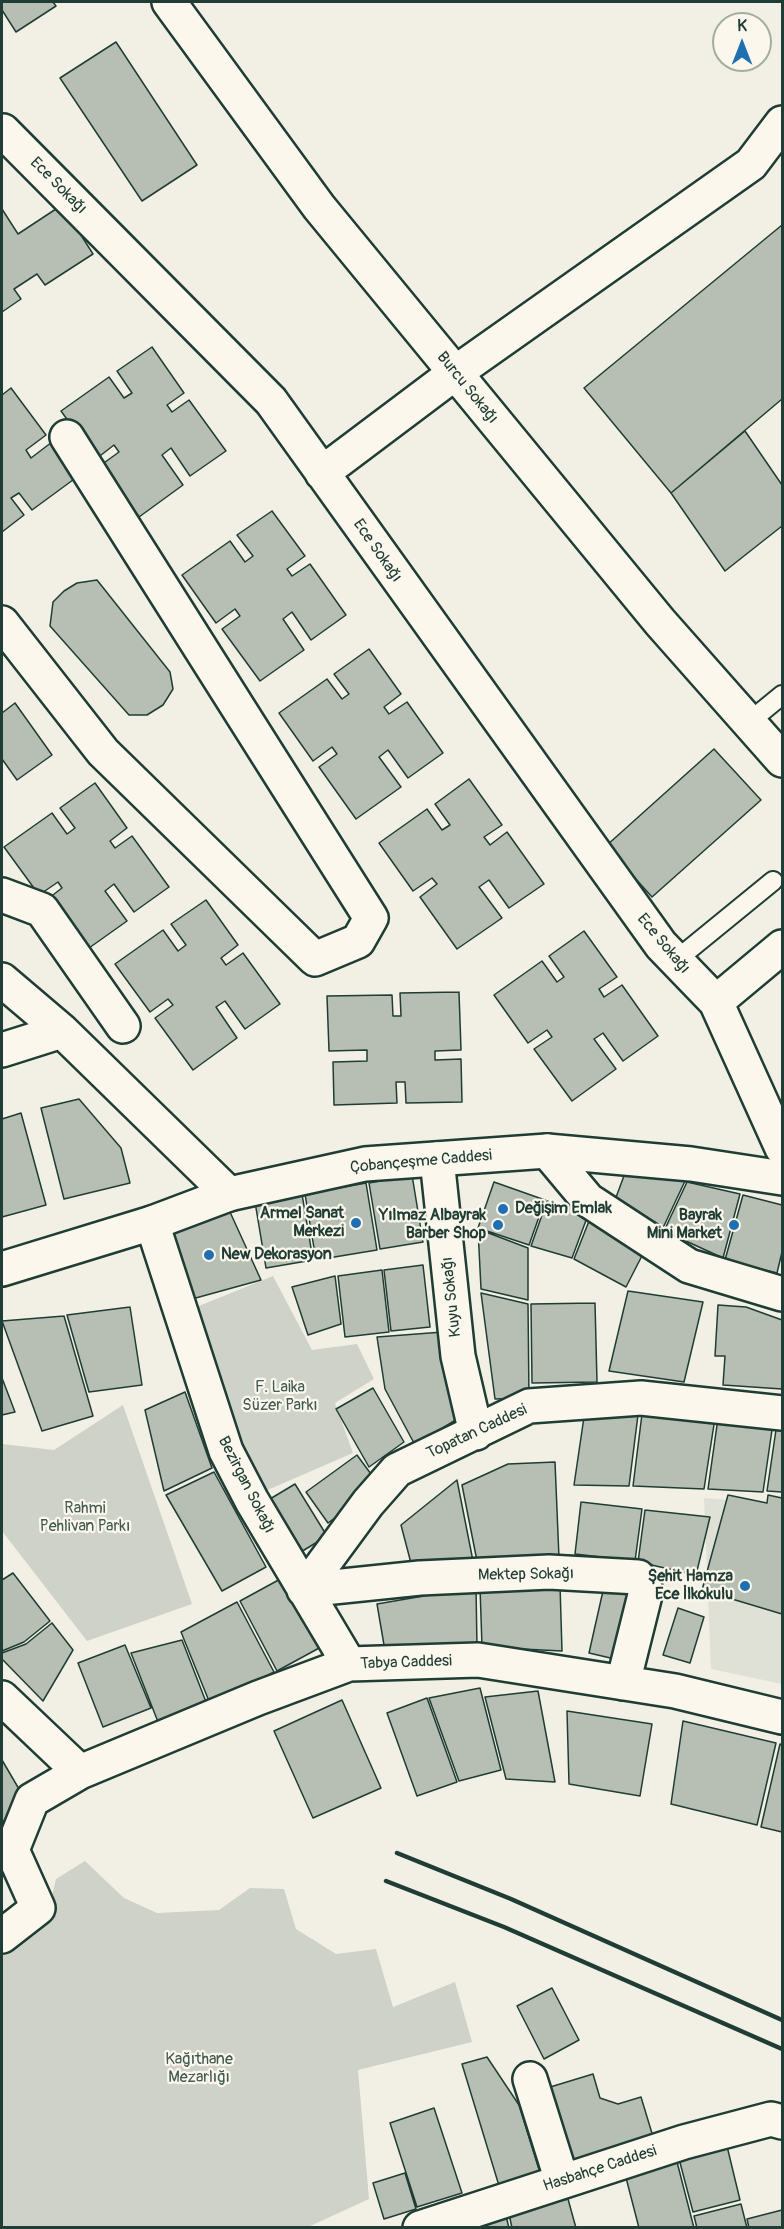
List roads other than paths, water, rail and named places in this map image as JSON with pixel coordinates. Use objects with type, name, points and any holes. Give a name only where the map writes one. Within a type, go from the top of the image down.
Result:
[{"type":"street","name":"Burcu Sokağı","points":[[169,2],[320,207],[660,622],[783,760]]},
{"type":"street","points":[[322,473],[455,373],[751,164],[783,123]]},
{"type":"street","name":"Ece Sokağı","points":[[3,131],[271,401],[661,945],[716,1002],[783,1148]]},
{"type":"street","points":[[2,623],[103,752],[315,959],[358,941],[371,918],[67,437]]},
{"type":"street","points":[[2,895],[42,910],[123,1026]]},
{"type":"street","points":[[716,1002],[783,947]]},
{"type":"street","points":[[2,980],[62,1031],[229,1194]]},
{"type":"street","points":[[2,1050],[62,1031]]},
{"type":"street","points":[[547,1151],[588,1200],[689,1266],[783,1294]]},
{"type":"street","name":"Çobançeşme Caddesi","points":[[2,1269],[152,1223],[229,1194],[365,1164],[547,1151],[691,1164],[783,1178]]},
{"type":"street","name":"Kuyu Sokağı","points":[[437,1159],[458,1356],[476,1433]]},
{"type":"street","name":"Bezirgan Sokağı","points":[[152,1223],[225,1451],[349,1665]]},
{"type":"street","name":"Topatan Caddesi","points":[[304,1590],[368,1503],[398,1470],[530,1406],[641,1398],[783,1413]]},
{"type":"street","name":"Mektep Sokağı","points":[[304,1590],[420,1578],[538,1572],[638,1577],[646,1591],[623,1683]]},
{"type":"street","name":"Tabya Caddesi","points":[[7,1851],[32,1800],[80,1772],[258,1698],[349,1665],[478,1660],[675,1691],[783,1717]]},
{"type":"street","points":[[2,1698],[80,1772]]},
{"type":"street","points":[[2,1936],[38,1908],[7,1851]]},
{"type":"street","points":[[530,2079],[562,2181]]},
{"type":"street","name":"Hasbahçe Caddesi","points":[[420,2228],[684,2142],[771,2120],[783,2122]]},
{"type":"lane","points":[[749,722],[783,695]]},
{"type":"lane","points":[[675,961],[773,881]]},
{"type":"railway","points":[[397,1853],[511,1899],[782,2020]]},
{"type":"railway","points":[[386,1881],[504,1927],[782,2049]]},
{"type":"place","name":"Değişim Emlak","points":[[503,1209]]},
{"type":"place","name":"Armel Sanat Merkezi","points":[[356,1223]]},
{"type":"place","name":"Yılmaz Albayrak Barber Shop","points":[[498,1225]]},
{"type":"place","name":"Bayrak Mini Market","points":[[734,1225]]},
{"type":"place","name":"New Dekorasyon","points":[[209,1255]]},
{"type":"place","name":"Şehit Hamza Ece İlkokulu","points":[[745,1586]]},
{"type":"park label","name":"F. Laika Süzer Parkı","points":[[280,1397]]},
{"type":"park label","name":"Rahmi Pehlivan Parkı","points":[[85,1518]]},
{"type":"park label","name":"Kağıthane Mezarlığı","points":[[199,2069]]}]
